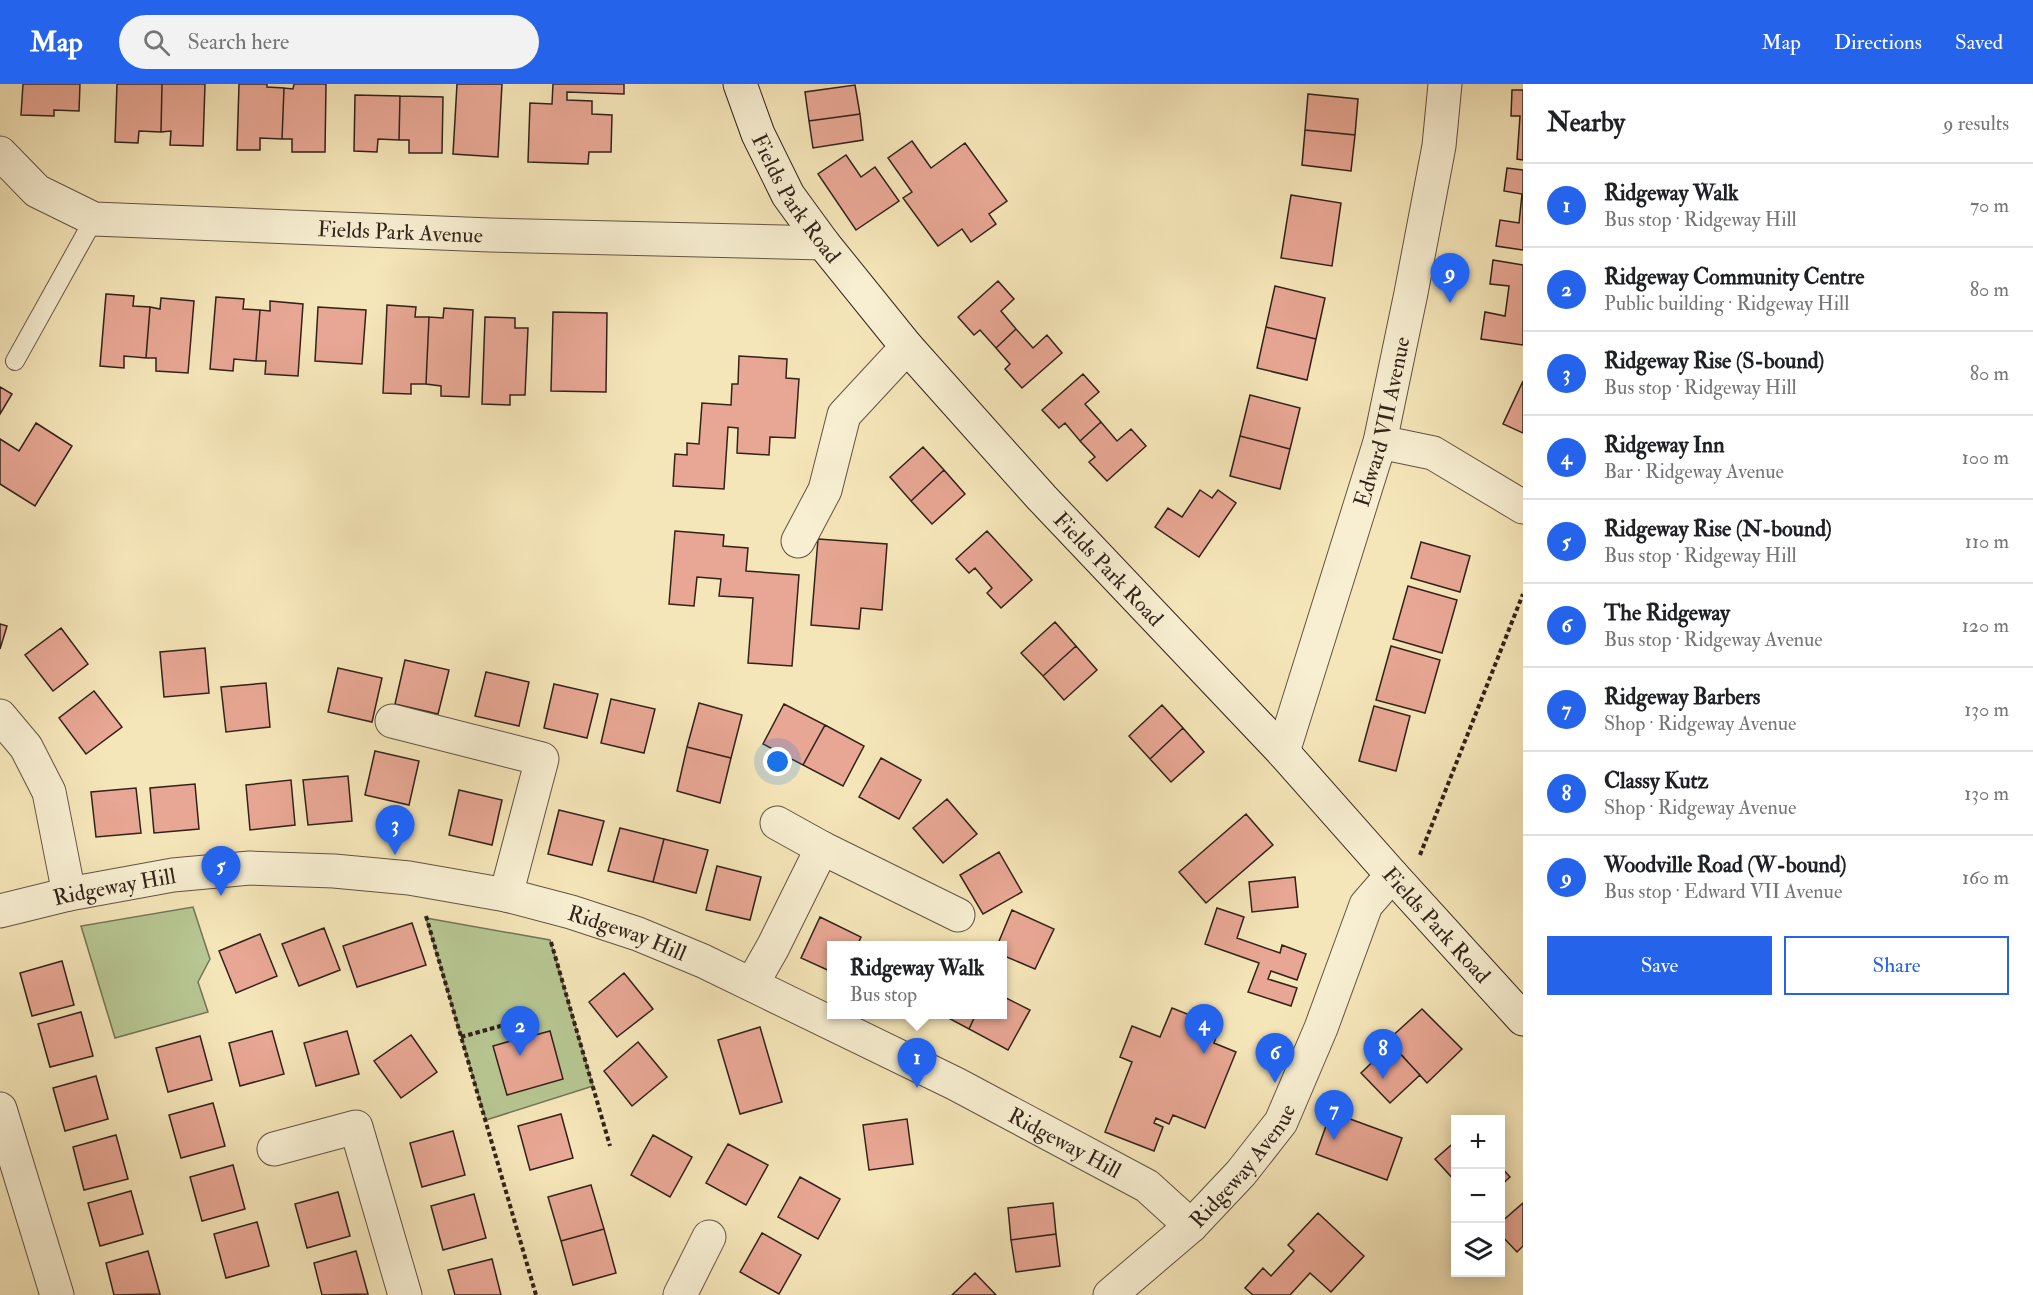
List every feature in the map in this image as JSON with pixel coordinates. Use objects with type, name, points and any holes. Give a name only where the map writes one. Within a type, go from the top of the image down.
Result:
[{"type":"street","name":"Fields Park Road","points":[[740,84],[759,134],[788,195],[823,243],[907,347],[1042,498],[1283,752],[1523,1019]]},
{"type":"street","name":"Edward VII Avenue","points":[[1283,752],[1380,442],[1412,293],[1434,169],[1445,84]]},
{"type":"street","name":"Fields Park Avenue","points":[[0,153],[36,191],[94,219],[490,235],[823,243]]},
{"type":"street","points":[[798,541],[825,490],[844,415],[907,347]]},
{"type":"street","points":[[1380,442],[1433,453],[1523,507]]},
{"type":"street","points":[[0,716],[26,747],[49,792],[69,894]]},
{"type":"street","points":[[392,721],[542,759],[506,895]]},
{"type":"street","points":[[777,823],[822,848],[958,915]]},
{"type":"street","points":[[752,984],[822,848]]},
{"type":"street","name":"Ridgeway Hill","points":[[0,911],[69,894],[173,875],[250,868],[334,871],[415,879],[540,903],[638,934],[703,961],[956,1084],[1148,1186],[1191,1226]]},
{"type":"street","name":"Ridgeway Avenue","points":[[1110,1295],[1191,1226],[1241,1173],[1281,1122],[1322,1028],[1366,905],[1399,882]]},
{"type":"street","points":[[0,1109],[57,1295]]},
{"type":"street","points":[[274,1149],[356,1127],[405,1295]]},
{"type":"street","points":[[680,1295],[709,1237]]},
{"type":"lane","points":[[15,361],[94,219]]},
{"type":"path","points":[[1399,882],[1523,594]]},
{"type":"path","points":[[415,879],[536,1295]]},
{"type":"path","points":[[540,903],[610,1146]]},
{"type":"path","points":[[461,1037],[515,1023],[516,1030]]},
{"type":"green space","points":[[193,907],[210,959],[198,982],[208,1012],[115,1038],[81,926]]},
{"type":"green space","points":[[426,918],[550,940],[593,1086],[486,1120]]},
{"type":"building","points":[[23,84],[80,84],[79,111],[54,110],[54,116],[21,115]]},
{"type":"building","points":[[117,84],[162,84],[161,132],[139,131],[138,143],[115,142]]},
{"type":"building","points":[[162,84],[205,84],[203,146],[170,145],[171,131],[161,132]]},
{"type":"building","points":[[239,84],[267,84],[267,87],[284,88],[282,139],[260,138],[260,150],[237,150]]},
{"type":"building","points":[[294,84],[326,84],[325,152],[292,152],[292,139],[282,139],[284,88],[293,89]]},
{"type":"building","points":[[457,84],[502,84],[498,157],[453,154]]},
{"type":"building","points":[[553,84],[624,84],[624,94],[567,92],[567,100],[592,101],[592,114],[612,115],[611,152],[589,152],[588,164],[528,162],[530,103],[552,104]]},
{"type":"building","points":[[855,85],[860,114],[809,121],[805,92]]},
{"type":"building","points":[[1512,90],[1523,90],[1523,160],[1517,159],[1520,116],[1511,116]]},
{"type":"building","points":[[1308,94],[1358,99],[1355,135],[1305,130]]},
{"type":"building","points":[[355,95],[400,96],[399,140],[378,139],[377,152],[354,151]]},
{"type":"building","points":[[400,96],[443,97],[442,153],[409,153],[409,140],[399,140]]},
{"type":"building","points":[[860,114],[863,140],[813,148],[809,121]]},
{"type":"building","points":[[1305,130],[1355,135],[1351,171],[1302,165]]},
{"type":"building","points":[[912,141],[931,168],[965,143],[1007,201],[989,214],[996,224],[971,242],[962,229],[938,246],[903,198],[912,192],[888,158]]},
{"type":"building","points":[[846,155],[861,177],[875,167],[899,201],[856,230],[818,174]]},
{"type":"building","points":[[1507,168],[1523,170],[1523,250],[1496,246],[1500,220],[1519,223],[1522,194],[1504,191]]},
{"type":"building","points":[[1291,195],[1341,203],[1332,266],[1281,258]]},
{"type":"building","points":[[1493,260],[1523,265],[1523,345],[1481,339],[1485,312],[1505,316],[1509,286],[1490,284]]},
{"type":"building","points":[[998,281],[1014,299],[1001,311],[1016,329],[996,348],[980,330],[974,335],[958,317]]},
{"type":"building","points":[[1275,286],[1325,298],[1316,339],[1266,327]]},
{"type":"building","points":[[106,294],[134,296],[133,306],[150,307],[146,358],[124,356],[124,368],[100,366]]},
{"type":"building","points":[[216,297],[244,299],[243,309],[260,310],[256,361],[234,359],[233,371],[210,369]]},
{"type":"building","points":[[161,298],[194,301],[188,373],[156,371],[156,358],[146,358],[150,307],[160,309]]},
{"type":"building","points":[[270,301],[303,304],[298,376],[265,374],[266,361],[256,361],[260,310],[270,311]]},
{"type":"building","points":[[387,305],[416,307],[415,317],[429,317],[426,384],[411,384],[411,394],[383,393]]},
{"type":"building","points":[[318,307],[366,310],[362,364],[315,361]]},
{"type":"building","points":[[444,308],[473,310],[469,397],[441,396],[441,386],[426,384],[429,317],[443,318]]},
{"type":"building","points":[[553,312],[607,313],[606,392],[551,391]]},
{"type":"building","points":[[485,317],[515,318],[515,328],[528,328],[525,395],[510,395],[510,405],[482,404]]},
{"type":"building","points":[[1266,327],[1316,339],[1307,380],[1257,368]]},
{"type":"building","points":[[1016,329],[1033,348],[1047,335],[1062,353],[1022,388],[1005,369],[1010,364],[996,348]]},
{"type":"building","points":[[739,356],[787,359],[786,378],[799,379],[795,438],[770,437],[769,455],[737,453],[738,428],[728,427],[724,489],[673,486],[675,454],[687,455],[687,443],[699,444],[702,403],[731,405],[732,384],[738,384]]},
{"type":"building","points":[[1083,374],[1099,392],[1085,404],[1101,422],[1080,441],[1065,423],[1059,428],[1042,410]]},
{"type":"building","points":[[1523,381],[1523,433],[1503,424]]},
{"type":"building","points":[[0,387],[12,394],[0,414]]},
{"type":"building","points":[[1250,395],[1300,408],[1290,449],[1240,436]]},
{"type":"building","points":[[1101,422],[1117,441],[1131,429],[1146,446],[1107,481],[1089,462],[1095,457],[1080,441]]},
{"type":"building","points":[[36,423],[72,446],[35,506],[0,484],[0,439],[19,451]]},
{"type":"building","points":[[1240,436],[1290,449],[1280,489],[1230,476]]},
{"type":"building","points":[[923,447],[944,470],[911,501],[890,477]]},
{"type":"building","points":[[944,470],[965,494],[932,524],[911,501]]},
{"type":"building","points":[[1200,490],[1212,498],[1218,490],[1236,503],[1199,557],[1155,527],[1168,508],[1182,517]]},
{"type":"building","points":[[675,531],[724,535],[723,546],[748,548],[746,571],[799,575],[792,666],[748,663],[753,598],[719,596],[721,579],[697,577],[694,606],[669,604]]},
{"type":"building","points":[[987,531],[1032,580],[1001,608],[987,593],[992,588],[975,568],[969,573],[956,559]]},
{"type":"building","points":[[818,539],[887,544],[882,610],[861,608],[859,629],[811,625]]},
{"type":"building","points":[[1421,542],[1470,556],[1460,592],[1411,578]]},
{"type":"building","points":[[1408,586],[1457,600],[1442,653],[1393,639]]},
{"type":"building","points":[[1055,622],[1076,646],[1043,676],[1021,653]]},
{"type":"building","points":[[0,624],[7,626],[0,649]]},
{"type":"building","points":[[61,628],[88,664],[53,691],[25,655]]},
{"type":"building","points":[[1076,646],[1097,670],[1064,700],[1043,676]]},
{"type":"building","points":[[1391,646],[1440,660],[1425,713],[1376,700]]},
{"type":"building","points":[[205,648],[209,693],[164,697],[160,652]]},
{"type":"building","points":[[405,660],[449,670],[438,714],[395,704]]},
{"type":"building","points":[[338,668],[382,678],[372,722],[328,712]]},
{"type":"building","points":[[486,672],[529,682],[519,726],[475,716]]},
{"type":"building","points":[[266,683],[270,727],[226,732],[221,687]]},
{"type":"building","points":[[554,684],[598,694],[587,738],[544,728]]},
{"type":"building","points":[[94,691],[122,727],[86,754],[59,718]]},
{"type":"building","points":[[611,699],[655,709],[644,753],[601,743]]},
{"type":"building","points":[[699,703],[742,715],[731,758],[687,747]]},
{"type":"building","points":[[784,704],[825,725],[803,765],[763,744]]},
{"type":"building","points":[[1162,705],[1183,728],[1150,759],[1129,736]]},
{"type":"building","points":[[1374,706],[1410,716],[1396,771],[1359,761]]},
{"type":"building","points":[[825,725],[864,746],[843,786],[803,765]]},
{"type":"building","points":[[1183,728],[1204,752],[1171,782],[1150,759]]},
{"type":"building","points":[[687,747],[731,758],[720,803],[677,791]]},
{"type":"building","points":[[375,751],[419,761],[409,805],[365,795]]},
{"type":"building","points":[[881,758],[921,780],[899,819],[859,797]]},
{"type":"building","points":[[348,776],[352,821],[308,825],[303,780]]},
{"type":"building","points":[[291,780],[295,825],[250,830],[246,785]]},
{"type":"building","points":[[195,784],[199,829],[154,833],[150,788]]},
{"type":"building","points":[[136,788],[141,833],[96,837],[91,792]]},
{"type":"building","points":[[459,790],[502,800],[492,845],[449,835]]},
{"type":"building","points":[[947,799],[977,834],[943,863],[913,828]]},
{"type":"building","points":[[559,810],[604,821],[592,865],[548,854]]},
{"type":"building","points":[[1246,814],[1273,845],[1206,903],[1179,872]]},
{"type":"building","points":[[620,828],[664,839],[653,882],[608,871]]},
{"type":"building","points":[[664,839],[708,850],[696,893],[653,882]]},
{"type":"building","points":[[999,852],[1022,892],[983,914],[960,875]]},
{"type":"building","points":[[717,866],[761,877],[750,920],[706,910]]},
{"type":"building","points":[[1295,877],[1298,907],[1252,912],[1249,882]]},
{"type":"building","points":[[1217,908],[1244,917],[1237,938],[1280,953],[1282,945],[1306,954],[1297,980],[1271,971],[1268,979],[1297,988],[1291,1006],[1248,992],[1259,963],[1205,944]]},
{"type":"building","points":[[1012,910],[1054,929],[1035,969],[1007,957],[1007,941],[999,941]]},
{"type":"building","points":[[820,917],[861,937],[859,941],[827,941],[827,970],[801,958]]},
{"type":"building","points":[[412,923],[426,965],[357,987],[343,946]]},
{"type":"building","points":[[324,928],[340,970],[299,986],[282,944]]},
{"type":"building","points":[[260,934],[277,976],[236,993],[219,951]]},
{"type":"building","points":[[62,961],[74,1005],[32,1016],[20,973]]},
{"type":"building","points":[[624,973],[653,1009],[617,1037],[589,1002]]},
{"type":"building","points":[[1007,998],[1030,1010],[1008,1050],[969,1029],[974,1019],[1007,1019]]},
{"type":"building","points":[[1172,1008],[1220,1027],[1214,1043],[1236,1052],[1205,1128],[1173,1115],[1169,1124],[1156,1118],[1154,1123],[1163,1127],[1154,1151],[1105,1132],[1132,1062],[1120,1057],[1132,1026],[1160,1037]]},
{"type":"building","points":[[1422,1009],[1462,1049],[1427,1083],[1388,1040]]},
{"type":"building","points":[[81,1012],[93,1056],[50,1067],[38,1024]]},
{"type":"building","points":[[950,1019],[974,1019],[969,1029]]},
{"type":"building","points":[[525,1027],[528,1037],[550,1031],[563,1079],[507,1095],[493,1046],[514,1040],[511,1031]]},
{"type":"building","points":[[760,1027],[782,1102],[740,1114],[718,1040]]},
{"type":"building","points":[[272,1031],[284,1074],[240,1086],[229,1043]]},
{"type":"building","points":[[347,1031],[359,1074],[316,1086],[304,1043]]},
{"type":"building","points":[[411,1035],[437,1072],[401,1098],[374,1061]]},
{"type":"building","points":[[200,1036],[212,1080],[168,1092],[156,1048]]},
{"type":"building","points":[[638,1042],[667,1077],[632,1106],[604,1071]]},
{"type":"building","points":[[1391,1044],[1420,1075],[1390,1103],[1361,1073]]},
{"type":"building","points":[[96,1076],[108,1119],[65,1131],[53,1088]]},
{"type":"building","points":[[213,1103],[225,1146],[181,1158],[169,1115]]},
{"type":"building","points":[[1331,1112],[1402,1138],[1387,1180],[1316,1154]]},
{"type":"building","points":[[561,1114],[573,1158],[530,1170],[518,1126]]},
{"type":"building","points":[[907,1119],[913,1164],[869,1170],[863,1125]]},
{"type":"building","points":[[453,1131],[465,1175],[422,1187],[410,1143]]},
{"type":"building","points":[[116,1135],[128,1179],[84,1190],[73,1147]]},
{"type":"building","points":[[653,1135],[692,1157],[670,1197],[631,1175]]},
{"type":"building","points":[[728,1144],[768,1165],[746,1205],[706,1183]]},
{"type":"building","points":[[1451,1145],[1451,1177],[1435,1159]]},
{"type":"building","points":[[233,1165],[245,1209],[202,1221],[190,1177]]},
{"type":"building","points":[[1505,1172],[1510,1177],[1505,1182]]},
{"type":"building","points":[[800,1177],[840,1199],[818,1239],[778,1217]]},
{"type":"building","points":[[591,1185],[604,1229],[561,1241],[548,1197]]},
{"type":"building","points":[[131,1191],[143,1234],[100,1246],[88,1203]]},
{"type":"building","points":[[338,1192],[350,1236],[307,1248],[295,1204]]},
{"type":"building","points":[[474,1194],[486,1238],[443,1250],[431,1206]]},
{"type":"building","points":[[1053,1203],[1056,1234],[1011,1240],[1008,1208]]},
{"type":"building","points":[[1523,1203],[1523,1246],[1517,1252],[1505,1239],[1505,1219]]},
{"type":"building","points":[[1318,1213],[1364,1256],[1331,1292],[1310,1273],[1290,1295],[1253,1295],[1245,1288],[1263,1268],[1271,1276],[1294,1251],[1288,1245]]},
{"type":"building","points":[[257,1222],[269,1266],[226,1278],[214,1234]]},
{"type":"building","points":[[604,1229],[616,1273],[573,1285],[561,1241]]},
{"type":"building","points":[[762,1233],[801,1255],[779,1294],[740,1272]]},
{"type":"building","points":[[1056,1234],[1060,1266],[1016,1272],[1011,1240]]},
{"type":"building","points":[[148,1251],[160,1294],[114,1295],[106,1263]]},
{"type":"building","points":[[356,1251],[368,1294],[322,1295],[314,1263]]},
{"type":"building","points":[[492,1259],[501,1295],[455,1295],[448,1270]]},
{"type":"building","points":[[975,1273],[996,1295],[952,1295]]},
{"type":"place","name":"Woodville Road (W-bound)","points":[[1450,303]]},
{"type":"place","name":"Ridgeway Rise (S-bound)","points":[[395,855]]},
{"type":"place","name":"Ridgeway Rise (N-bound)","points":[[221,896]]},
{"type":"place","name":"Ridgeway Inn","points":[[1204,1054]]},
{"type":"place","name":"Ridgeway Community Centre","points":[[520,1056]]},
{"type":"place","name":"Classy Kutz","points":[[1383,1079]]},
{"type":"place","name":"The Ridgeway","points":[[1275,1083]]},
{"type":"place","name":"Ridgeway Walk","points":[[917,1088]]},
{"type":"place","name":"Ridgeway Barbers","points":[[1334,1140]]}]
